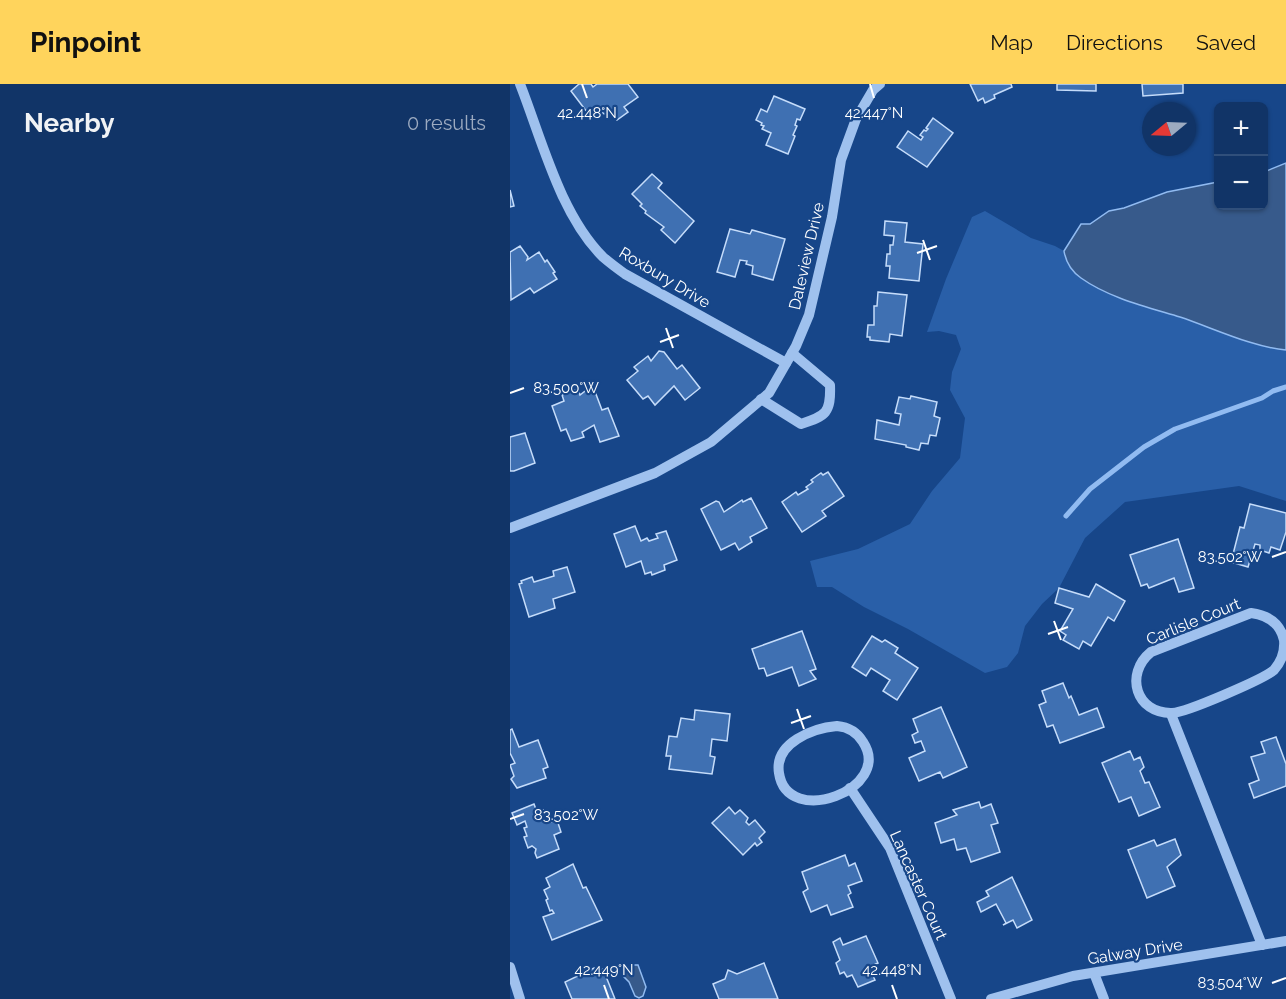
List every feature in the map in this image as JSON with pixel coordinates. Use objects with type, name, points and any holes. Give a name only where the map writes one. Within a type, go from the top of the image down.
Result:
[{"type":"street","name":"Roxbury Drive","points":[[520,84],[561,192],[580,228],[603,257],[625,274],[789,358],[830,385],[831,402],[821,418],[801,424],[761,399]]},
{"type":"street","name":"Daleview Drive","points":[[510,528],[655,473],[711,442],[769,393],[789,358],[809,315],[832,217],[841,160],[856,119],[873,90],[880,84]]},
{"type":"street","name":"Carlisle Court","points":[[1245,614],[1266,616],[1279,627],[1284,646],[1281,659],[1273,671],[1248,685],[1172,714],[1159,712],[1149,706],[1138,692],[1137,669],[1140,662],[1150,652],[1245,614]]},
{"type":"street","points":[[1172,714],[1262,945]]},
{"type":"street","points":[[837,726],[852,730],[863,741],[869,758],[864,776],[850,788],[820,800],[798,798],[788,792],[782,783],[778,769],[780,758],[793,741],[820,729],[837,726]]},
{"type":"street","name":"Lancaster Court","points":[[850,788],[890,848],[951,999]]},
{"type":"street","name":"Galway Drive","points":[[991,999],[1033,986],[1094,973],[1286,941]]},
{"type":"street","points":[[510,967],[520,999]]},
{"type":"street","points":[[1094,973],[1104,999]]},
{"type":"shaded area","points":[[1286,163],[1286,350],[1246,341],[1116,296],[1081,278],[1068,263],[1064,251],[1081,224],[1090,224],[1109,211],[1124,208],[1167,192],[1214,183],[1214,210],[1268,210],[1268,170]]},
{"type":"shaded area","points":[[985,211],[1031,238],[1055,246],[1167,309],[1286,342],[1286,501],[1239,486],[1125,502],[1085,538],[1059,588],[1042,604],[1025,626],[1018,653],[1007,667],[985,673],[832,587],[817,587],[810,561],[858,549],[910,524],[932,491],[960,458],[965,418],[950,390],[952,372],[961,349],[956,335],[939,331],[927,332],[972,217]]},
{"type":"shaded area","points":[[638,965],[646,987],[643,996],[639,998],[635,996],[629,982],[623,976],[624,970]]},
{"type":"building","points":[[579,84],[591,84],[593,87],[597,84],[628,84],[638,97],[624,107],[628,112],[617,120],[611,113],[608,115],[600,110],[590,116],[571,91]]},
{"type":"building","points":[[970,84],[1011,84],[1012,87],[994,95],[995,98],[985,103],[983,98],[978,101]]},
{"type":"building","points":[[1057,84],[1096,84],[1096,91],[1057,90]]},
{"type":"building","points":[[1142,84],[1183,84],[1183,93],[1143,96]]},
{"type":"building","points":[[774,96],[805,109],[800,120],[797,119],[793,135],[795,136],[788,154],[766,145],[771,133],[762,129],[764,126],[761,125],[762,123],[756,120],[761,109],[767,112]]},
{"type":"building","points":[[933,118],[953,133],[927,167],[897,147],[908,131],[921,140],[923,137],[920,135],[928,129],[926,128]]},
{"type":"building","points":[[652,174],[662,183],[658,188],[694,221],[675,243],[661,230],[664,227],[645,213],[646,211],[640,206],[642,204],[632,194]]},
{"type":"building","points":[[510,190],[514,206],[510,207]]},
{"type":"building","points":[[885,221],[907,223],[905,242],[923,244],[919,281],[889,278],[890,266],[886,266],[887,254],[890,254],[890,245],[893,245],[894,236],[884,235]]},
{"type":"building","points":[[730,229],[750,234],[752,230],[785,239],[773,280],[752,274],[753,266],[746,264],[747,261],[740,260],[735,277],[717,272]]},
{"type":"building","points":[[520,246],[528,257],[527,260],[539,252],[555,272],[553,273],[557,279],[534,293],[530,288],[511,300],[510,252]]},
{"type":"building","points":[[878,292],[907,295],[902,336],[890,334],[889,342],[870,340],[870,337],[867,337],[868,325],[874,325],[874,306],[877,306]]},
{"type":"building","points":[[659,351],[664,352],[677,369],[682,365],[700,388],[685,400],[674,386],[655,405],[648,396],[643,399],[627,380],[638,371],[634,367],[648,356],[651,361]]},
{"type":"building","points":[[589,388],[594,389],[602,410],[608,408],[619,436],[600,442],[594,425],[582,432],[584,437],[571,441],[566,429],[561,431],[552,406],[564,401],[562,395],[578,389],[580,395]]},
{"type":"building","points":[[911,396],[937,402],[934,416],[940,418],[936,436],[930,435],[928,444],[921,443],[919,450],[875,439],[877,420],[899,425],[901,414],[895,413],[899,397],[910,399]]},
{"type":"building","points":[[525,433],[535,463],[510,471],[510,437]]},
{"type":"building","points":[[828,472],[844,496],[822,511],[826,516],[802,532],[782,502],[796,492],[798,495],[808,489],[806,487],[813,482],[811,480],[821,473],[823,475]]},
{"type":"building","points":[[751,498],[767,528],[750,537],[752,542],[739,550],[735,543],[721,550],[701,509],[716,501],[719,502],[724,512],[742,500],[743,502]]},
{"type":"building","points":[[1250,504],[1286,513],[1286,532],[1280,550],[1271,547],[1269,553],[1260,550],[1260,545],[1255,544],[1248,567],[1231,562],[1240,527],[1244,528]]},
{"type":"building","points":[[635,526],[641,541],[647,538],[649,541],[658,538],[656,534],[666,531],[677,560],[664,565],[665,570],[652,575],[651,572],[645,574],[641,561],[626,567],[614,534]]},
{"type":"building","points":[[1178,539],[1194,588],[1179,592],[1174,578],[1149,588],[1147,584],[1141,586],[1130,555]]},
{"type":"building","points":[[567,567],[575,592],[553,599],[555,608],[529,617],[519,584],[522,583],[521,581],[532,577],[534,582],[554,576],[553,571]]},
{"type":"building","points":[[1096,584],[1125,601],[1114,621],[1108,617],[1091,646],[1083,641],[1079,649],[1063,640],[1066,635],[1060,631],[1073,609],[1055,603],[1059,588],[1089,597]]},
{"type":"building","points":[[802,631],[816,669],[810,671],[816,679],[799,686],[792,667],[767,676],[764,668],[759,669],[752,649]]},
{"type":"building","points":[[872,636],[882,642],[885,640],[898,648],[895,653],[918,668],[897,700],[883,691],[890,680],[871,668],[866,676],[852,667]]},
{"type":"building","points":[[1063,683],[1079,715],[1097,708],[1104,727],[1060,743],[1053,725],[1047,727],[1039,705],[1046,702],[1042,691]]},
{"type":"building","points":[[941,707],[967,767],[943,778],[940,772],[919,781],[909,758],[925,751],[921,741],[915,743],[912,735],[918,732],[913,719]]},
{"type":"building","points":[[695,710],[730,714],[727,741],[712,739],[710,756],[715,757],[712,774],[669,769],[671,756],[666,756],[669,736],[677,737],[681,718],[694,720]]},
{"type":"building","points":[[512,729],[519,747],[538,740],[548,767],[543,769],[546,778],[517,788],[511,779],[514,776],[510,765],[515,763],[510,753],[510,730]]},
{"type":"building","points":[[1276,737],[1286,764],[1286,786],[1254,798],[1249,784],[1259,780],[1251,757],[1265,753],[1261,742]]},
{"type":"building","points":[[1130,751],[1134,760],[1140,757],[1144,767],[1140,771],[1145,783],[1149,782],[1160,807],[1139,816],[1131,797],[1119,802],[1102,763]]},
{"type":"building","points":[[979,802],[981,808],[991,804],[998,823],[991,825],[1000,852],[971,862],[966,848],[957,850],[954,839],[941,843],[935,823],[957,815],[953,810]]},
{"type":"building","points":[[534,804],[537,812],[543,810],[545,815],[547,814],[550,822],[557,820],[561,832],[554,835],[559,849],[537,858],[536,849],[532,846],[528,848],[524,837],[527,836],[524,828],[527,827],[525,821],[517,825],[512,813]]},
{"type":"building","points":[[729,807],[735,814],[740,810],[748,818],[746,822],[749,825],[755,820],[765,832],[759,838],[762,842],[757,846],[755,843],[743,855],[712,823]]},
{"type":"building","points":[[1175,839],[1181,855],[1167,867],[1175,886],[1147,898],[1128,850],[1154,840],[1157,846]]},
{"type":"building","points":[[845,855],[849,866],[855,863],[862,881],[848,886],[851,893],[848,895],[853,907],[831,915],[827,905],[811,912],[803,892],[808,889],[802,872]]},
{"type":"building","points":[[573,864],[583,888],[586,887],[602,920],[552,940],[543,917],[554,913],[550,911],[546,900],[548,899],[544,890],[550,887],[546,878]]},
{"type":"building","points":[[1012,877],[1032,920],[1017,928],[1013,920],[1003,925],[1006,923],[996,904],[981,912],[977,902],[989,896],[986,891]]},
{"type":"building","points":[[866,936],[878,963],[869,967],[875,980],[858,987],[852,975],[847,977],[844,972],[840,974],[836,963],[840,960],[833,942],[840,938],[843,945]]},
{"type":"building","points":[[764,963],[778,999],[719,999],[713,984],[725,979],[728,970],[737,974]]},
{"type":"building","points":[[594,968],[595,972],[603,969],[615,999],[572,999],[565,982]]},
{"type":"waterway","points":[[1066,516],[1090,489],[1144,447],[1175,429],[1286,387]]}]
